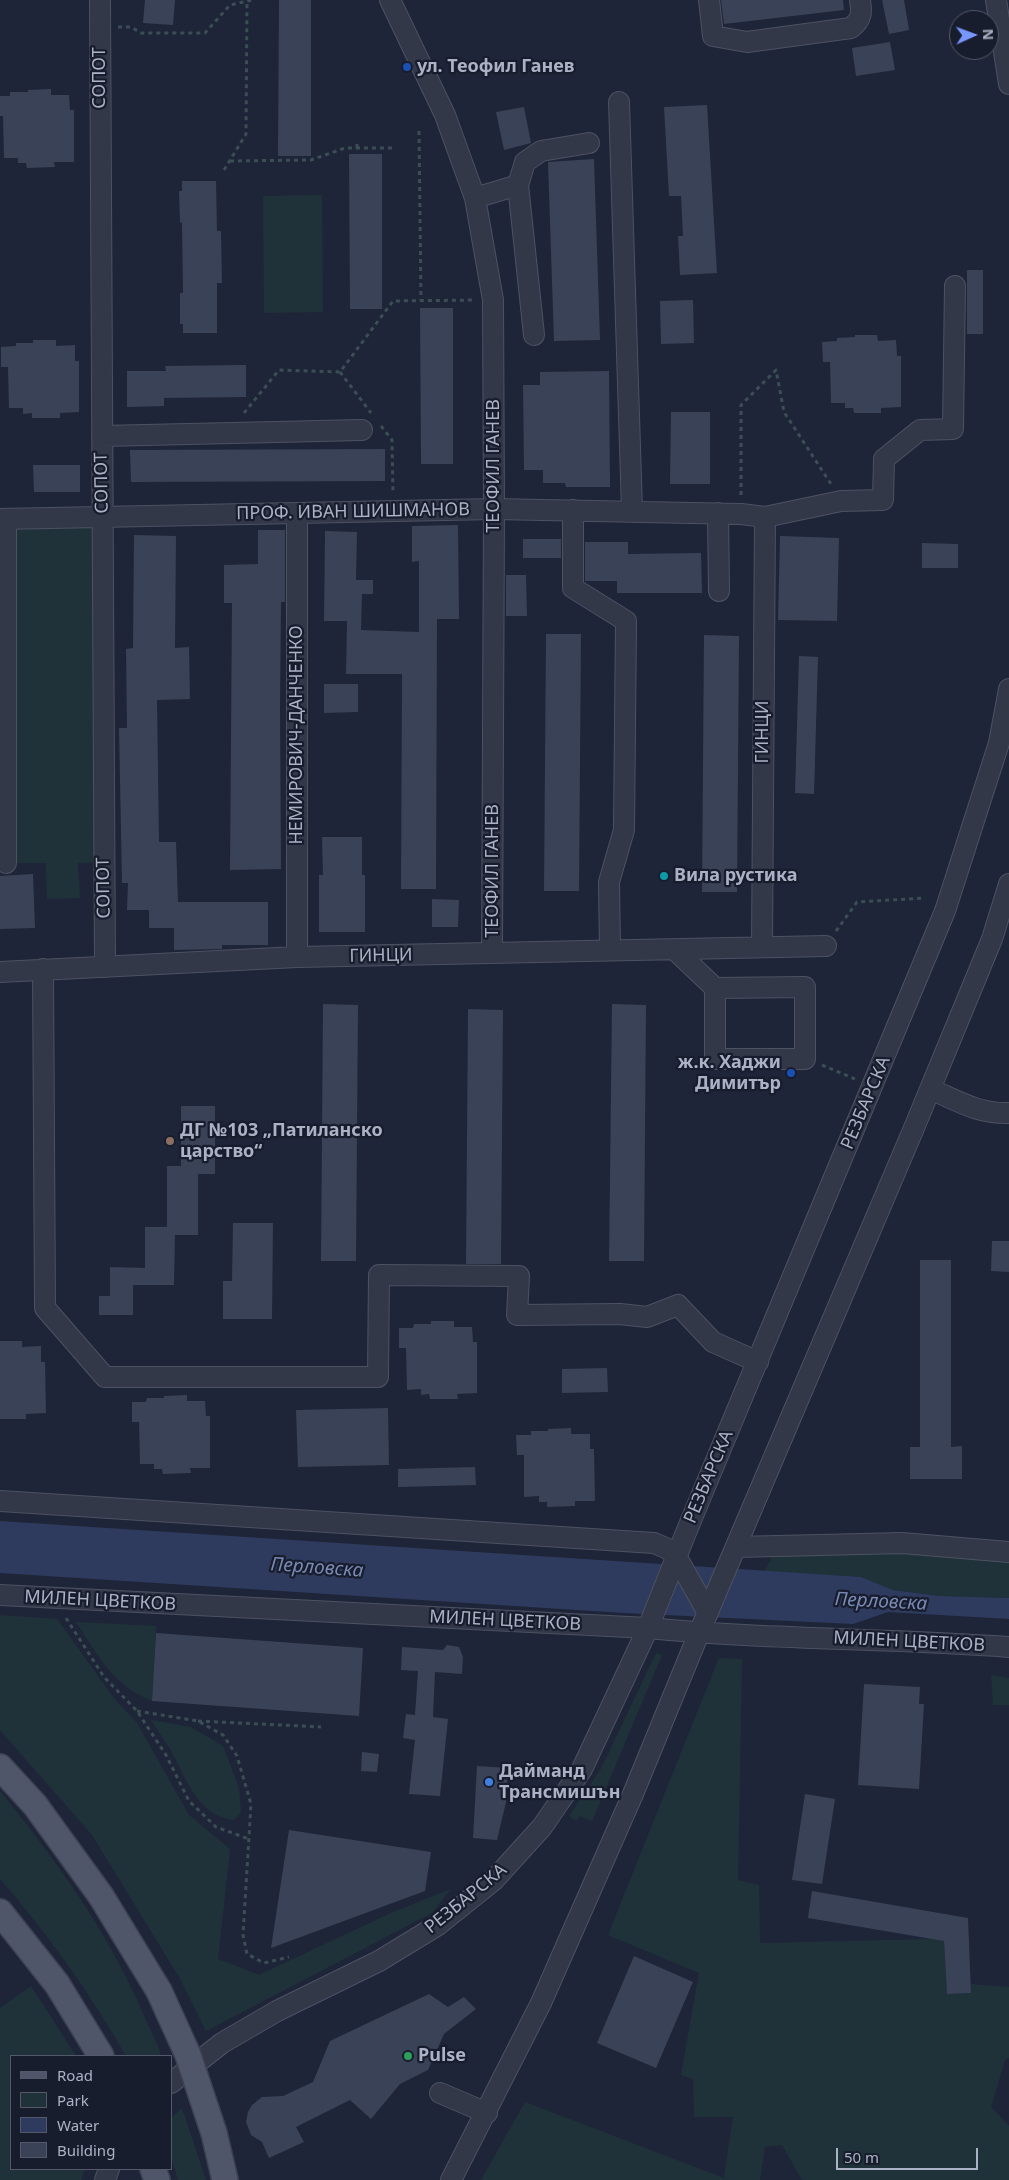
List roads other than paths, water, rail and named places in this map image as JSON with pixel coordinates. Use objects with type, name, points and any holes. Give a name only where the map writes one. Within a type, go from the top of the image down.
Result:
[{"type":"main road","points":[[0,1767],[35,1805],[96,1889],[159,1990],[188,2056],[214,2133],[225,2180]]},
{"type":"main road","points":[[0,1912],[57,1984],[97,2048]]},
{"type":"street","name":"СОПОТ","points":[[100,0],[105,967]]},
{"type":"street","name":"ТЕОФИЛ ГАНЕВ","points":[[390,0],[445,115],[475,198],[493,300],[492,952]]},
{"type":"street","points":[[709,0],[714,36],[747,42],[851,28],[858,22],[862,14],[860,0]]},
{"type":"street","points":[[996,0],[1009,84]]},
{"type":"street","points":[[619,102],[632,510]]},
{"type":"street","points":[[534,335],[518,185],[525,162],[542,151],[589,143]]},
{"type":"street","points":[[475,198],[518,185]]},
{"type":"street","name":"ПРОФ. ИВАН ШИШМАНОВ","points":[[3,519],[494,509],[632,510],[741,514],[765,517],[841,501],[883,500],[884,459],[920,430],[953,430],[955,286]]},
{"type":"street","points":[[102,436],[362,430]]},
{"type":"street","points":[[573,510],[573,588],[626,621],[624,830],[608,882],[610,950]]},
{"type":"street","name":"НЕМИРОВИЧ-ДАНЧЕНКО","points":[[297,513],[298,957]]},
{"type":"street","points":[[718,513],[719,591]]},
{"type":"street","name":"ГИНЦИ","points":[[762,947],[765,517]]},
{"type":"street","points":[[3,519],[6,863]]},
{"type":"street","name":"РЕЗБАРСКА","points":[[172,2082],[222,2043],[277,2012],[378,1961],[438,1925],[493,1881],[542,1827],[582,1769],[648,1628],[676,1556],[946,911],[999,743],[1009,689]]},
{"type":"street","points":[[452,2180],[545,1994],[633,1794],[699,1633],[930,1089],[992,938],[1009,884]]},
{"type":"street","name":"ГИНЦИ","points":[[0,972],[298,957],[826,946]]},
{"type":"street","points":[[675,950],[715,988],[805,987],[805,1058],[715,1059],[715,988]]},
{"type":"street","points":[[42,969],[45,1308],[105,1377],[378,1377],[379,1275],[519,1276],[517,1315],[620,1314],[647,1317],[678,1305],[713,1342],[758,1362]]},
{"type":"street","points":[[930,1089],[979,1110],[990,1113],[1009,1113]]},
{"type":"street","points":[[0,1501],[654,1543],[668,1549],[676,1556],[708,1614]]},
{"type":"street","points":[[736,1546],[902,1543],[1009,1552]]},
{"type":"street","name":"МИЛЕН ЦВЕТКОВ","points":[[0,1595],[648,1628],[699,1633],[934,1641],[1009,1647]]},
{"type":"street","points":[[440,2093],[487,2113]]},
{"type":"water","name":"Перловска","points":[[0,1521],[861,1577],[893,1590],[939,1596],[1009,1598],[1009,1619],[888,1612],[853,1624],[624,1613],[0,1573]]},
{"type":"place","name":"ул. Теофил Ганев","points":[[407,67]]},
{"type":"place","name":"Вила рустика","points":[[664,876]]},
{"type":"place","name":"ж.к. Хаджи Димитър","points":[[791,1073]]},
{"type":"place","name":"ДГ №103 „Патиланско царство“","points":[[170,1141]]},
{"type":"place","name":"Дайманд Трансмишън","points":[[489,1782]]},
{"type":"place","name":"Pulse","points":[[408,2056]]}]
